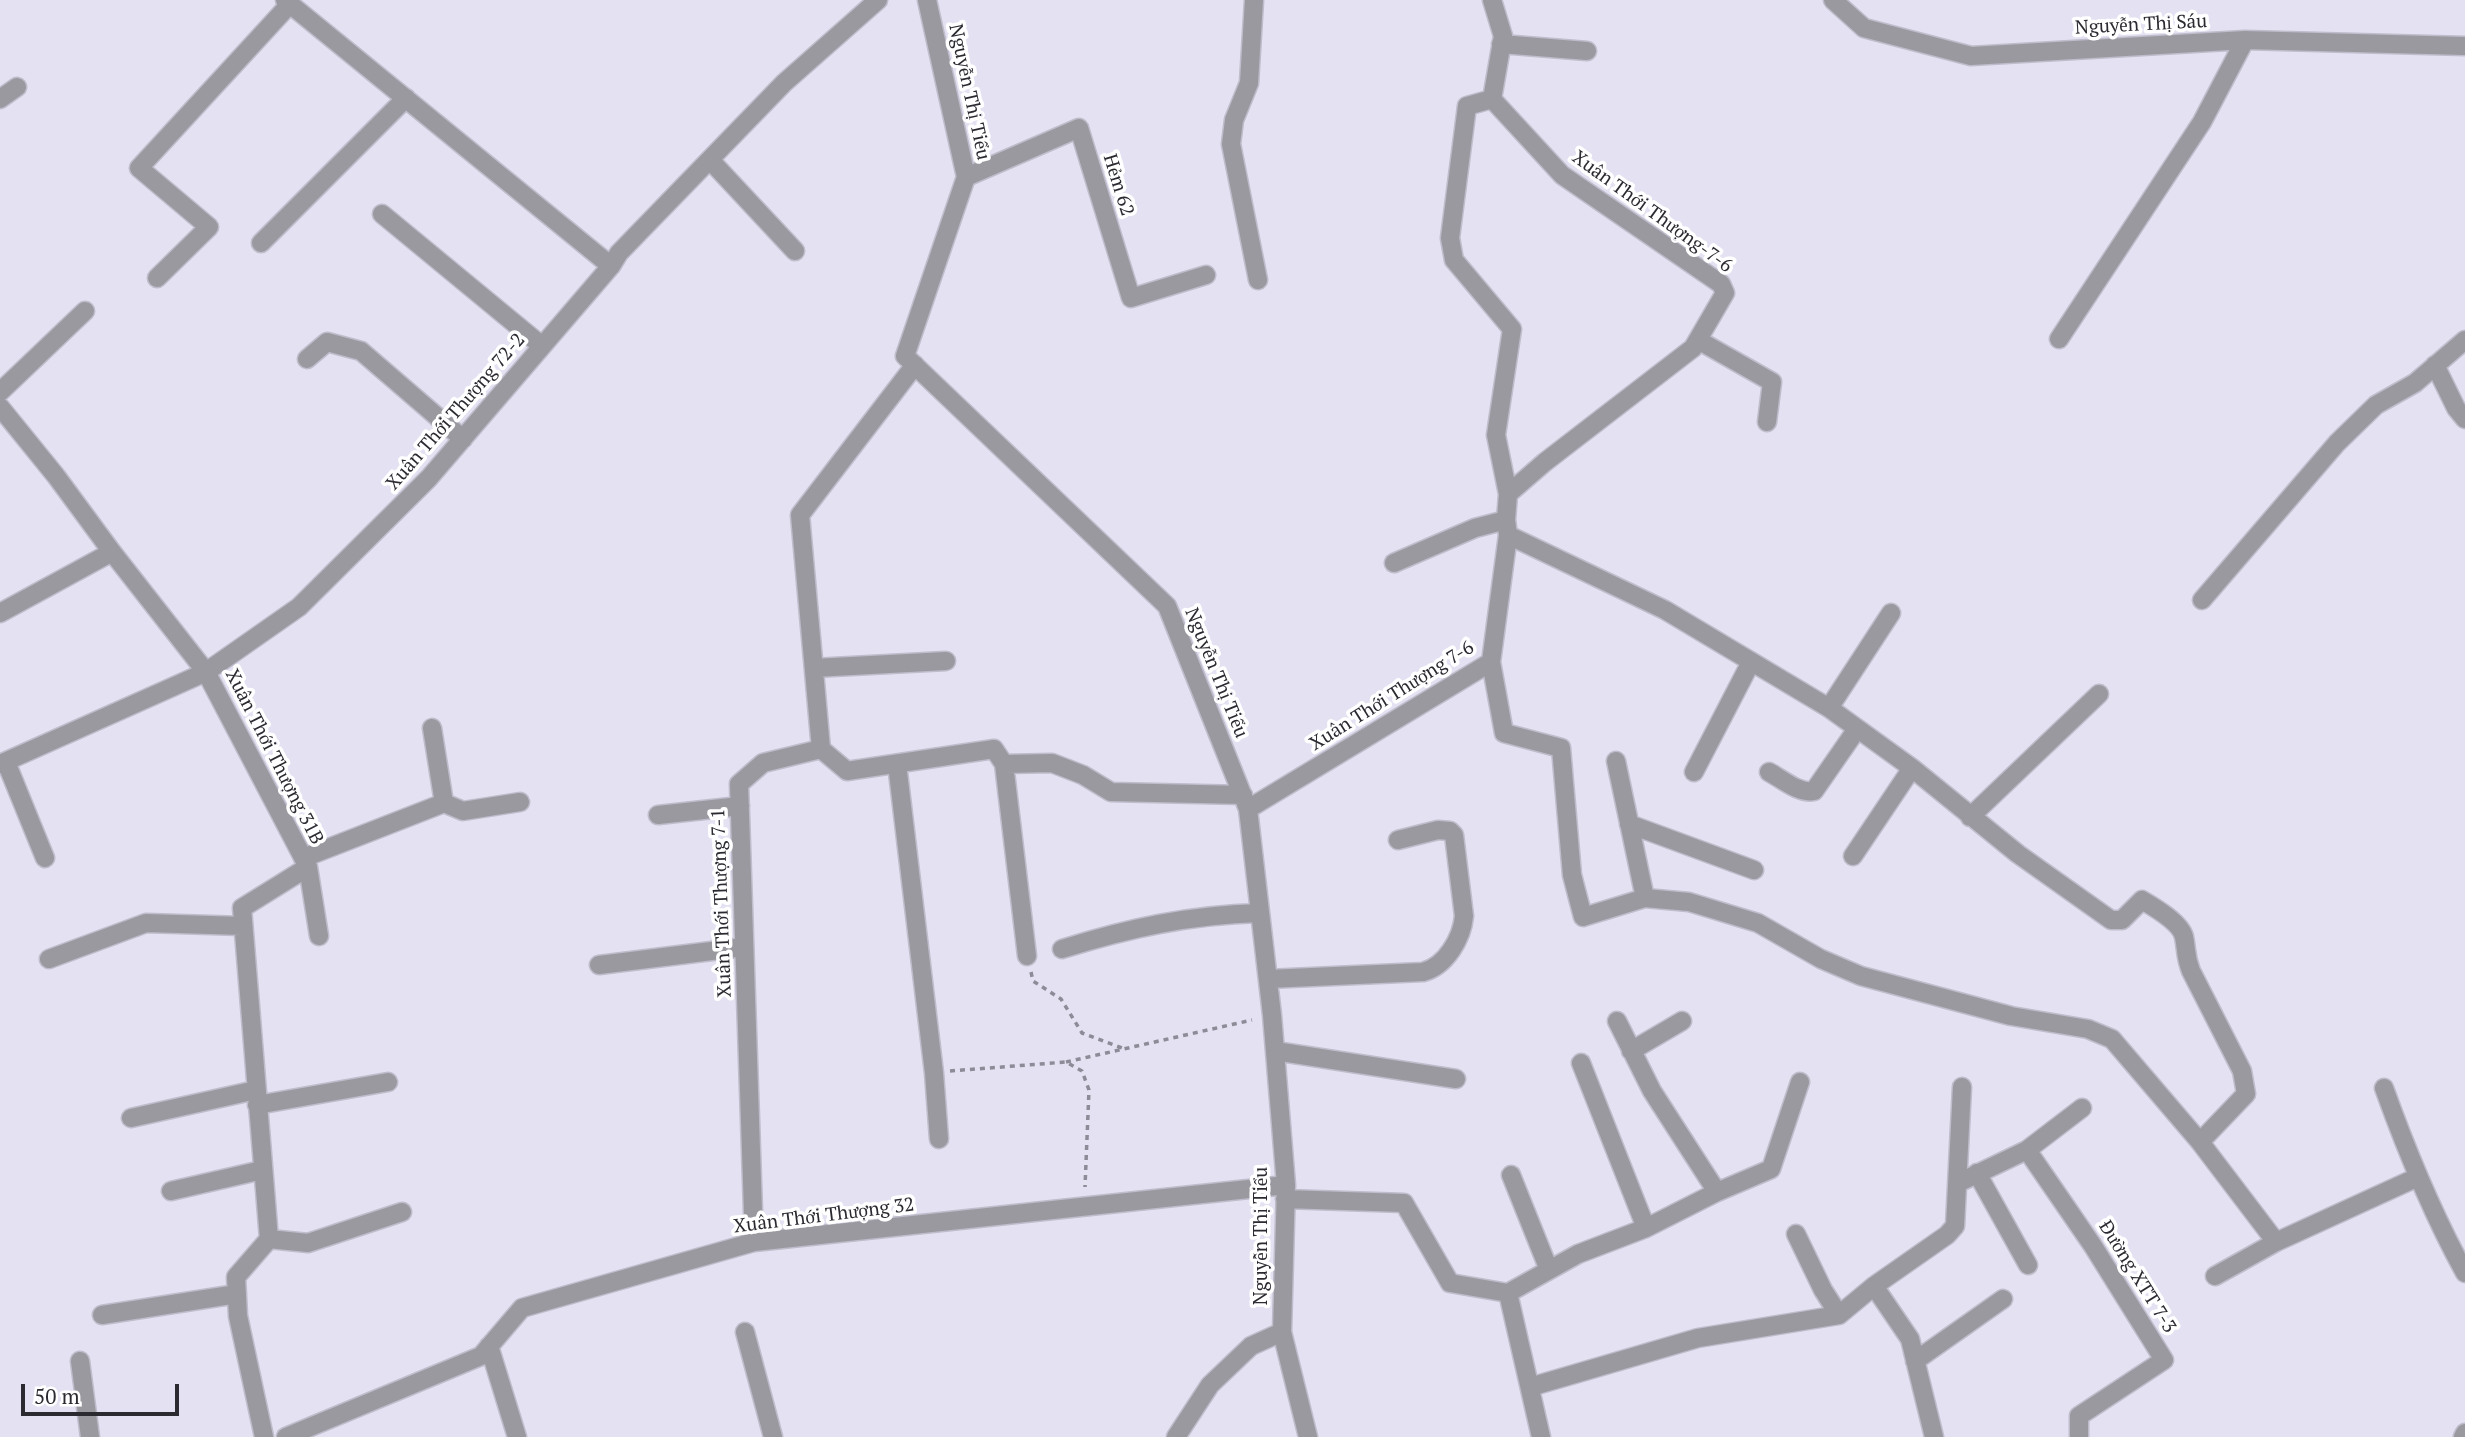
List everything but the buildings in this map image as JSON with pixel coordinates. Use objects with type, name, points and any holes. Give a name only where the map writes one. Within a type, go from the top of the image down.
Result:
[{"type":"street","name":"Xuân Thới Thượng 72-2","points":[[3,763],[206,672],[299,607],[429,478],[611,266],[619,253],[785,83],[878,0]]},
{"type":"street","name":"Nguyễn Thị Tiểu","points":[[927,0],[966,177],[905,356],[1167,606],[1245,802],[1272,1015],[1286,1192],[1283,1332],[1308,1437]]},
{"type":"street","points":[[1254,0],[1249,83],[1234,120],[1231,144],[1258,280]]},
{"type":"street","points":[[1492,0],[1503,36],[1492,99]]},
{"type":"street","name":"Nguyễn Thị Sáu","points":[[1833,0],[1864,28],[1971,56],[2245,40],[2465,46]]},
{"type":"street","points":[[158,278],[209,227],[139,168],[288,2],[611,266]]},
{"type":"street","points":[[2059,339],[2202,122],[2245,40]]},
{"type":"street","points":[[1502,44],[1587,51]]},
{"type":"street","points":[[0,99],[17,87]]},
{"type":"street","points":[[261,243],[406,98]]},
{"type":"street","name":"Xuân Thới Thượng-7-6","points":[[1492,99],[1562,175],[1724,287],[1724,298],[1693,348],[1545,461],[1508,494]]},
{"type":"street","name":"Xuân Thới Thượng 7-6","points":[[1245,802],[1491,663],[1507,528],[1508,494],[1496,435],[1512,329],[1454,260],[1450,238],[1467,106],[1492,99]]},
{"type":"street","name":"Hẻm 62","points":[[966,177],[1079,128],[1132,298],[1206,275]]},
{"type":"street","points":[[710,160],[795,251]]},
{"type":"street","points":[[382,214],[542,346]]},
{"type":"street","points":[[0,392],[85,311]]},
{"type":"street","points":[[1698,340],[1772,382],[1767,422]]},
{"type":"street","points":[[2202,600],[2337,443],[2376,405],[2415,383],[2465,340]]},
{"type":"street","points":[[307,359],[327,342],[361,351],[463,439]]},
{"type":"street","points":[[915,365],[800,515],[821,749],[847,771],[994,749],[1004,764],[1027,956]]},
{"type":"street","points":[[2435,365],[2456,408],[2465,419]]},
{"type":"street","name":"Xuân Thới Thượng 31B","points":[[0,407],[57,476],[112,552],[206,672],[305,862],[242,908],[243,926]]},
{"type":"street","points":[[1394,563],[1475,528],[1507,528],[1665,610],[1829,708],[1912,768],[2018,854],[2111,920],[2122,920],[2141,900],[2182,931],[2185,956],[2242,1070],[2246,1094],[2200,1142]]},
{"type":"street","points":[[0,613],[112,552]]},
{"type":"street","points":[[1829,708],[1891,613]]},
{"type":"street","points":[[814,668],[946,661]]},
{"type":"street","points":[[1694,772],[1751,662]]},
{"type":"street","points":[[1491,663],[1504,733],[1561,748],[1572,875],[1583,917],[1645,898],[1689,902],[1758,923],[1821,959],[1861,976],[2011,1016],[2088,1029],[2102,1034],[2112,1039],[2200,1142],[2276,1242]]},
{"type":"street","points":[[1970,817],[2099,694]]},
{"type":"street","points":[[432,728],[444,803]]},
{"type":"street","points":[[1769,772],[1800,789],[1808,792],[1814,790],[1857,729]]},
{"type":"street","name":"Xuân Thới Thượng 7-1","points":[[754,1242],[739,784],[764,763],[821,749]]},
{"type":"street","points":[[1616,761],[1645,898]]},
{"type":"street","points":[[1004,764],[1052,762],[1083,775],[1111,792],[1245,802]]},
{"type":"street","points":[[3,763],[45,858]]},
{"type":"street","points":[[897,764],[934,1073],[939,1139]]},
{"type":"street","points":[[1853,856],[1912,768]]},
{"type":"street","points":[[319,936],[305,862],[444,803],[463,811],[520,802]]},
{"type":"street","points":[[658,815],[740,806]]},
{"type":"street","points":[[1629,824],[1754,870]]},
{"type":"street","points":[[1268,979],[1423,972],[1440,964],[1463,928],[1464,916],[1454,835],[1450,831],[1438,830],[1398,840]]},
{"type":"street","points":[[1062,949],[1174,919],[1259,913]]},
{"type":"street","points":[[49,959],[146,923],[243,926],[269,1239],[236,1277],[238,1316],[264,1437]]},
{"type":"street","points":[[599,965],[744,947]]},
{"type":"street","points":[[1617,1021],[1652,1091],[1717,1192]]},
{"type":"street","points":[[1631,1051],[1682,1021]]},
{"type":"street","points":[[1275,1051],[1456,1079]]},
{"type":"street","points":[[1581,1063],[1646,1228]]},
{"type":"street","points":[[131,1118],[256,1098],[388,1082]]},
{"type":"street","points":[[1541,1437],[1508,1293],[1578,1254],[1646,1228],[1717,1192],[1771,1169],[1800,1082]]},
{"type":"street","points":[[1530,1387],[1698,1338],[1839,1315],[1874,1286],[1947,1235],[1955,1226],[1962,1087]]},
{"type":"street","points":[[2384,1088],[2418,1177],[2465,1273]]},
{"type":"street","points":[[1958,1183],[2027,1150],[2082,1108]]},
{"type":"street","name":"Đường XTT 7-3","points":[[2027,1150],[2093,1246],[2164,1360],[2079,1416],[2079,1437]]},
{"type":"street","points":[[171,1191],[262,1170]]},
{"type":"street","points":[[1978,1173],[2028,1265]]},
{"type":"street","points":[[1511,1175],[1549,1270]]},
{"type":"street","points":[[2215,1276],[2276,1242],[2418,1177]]},
{"type":"street","name":"Xuân Thới Thượng 32","points":[[286,1437],[481,1356],[522,1308],[754,1242],[1084,1207],[1286,1192],[1404,1203],[1450,1283],[1508,1293]]},
{"type":"street","points":[[269,1239],[308,1243],[402,1212]]},
{"type":"street","points":[[1796,1234],[1823,1290],[1839,1315]]},
{"type":"street","points":[[1874,1286],[1910,1339],[1934,1437]]},
{"type":"street","points":[[102,1315],[237,1294]]},
{"type":"street","points":[[1915,1361],[2003,1299]]},
{"type":"street","points":[[746,1332],[773,1437]]},
{"type":"street","points":[[1176,1437],[1210,1385],[1251,1346],[1283,1332]]},
{"type":"street","points":[[489,1346],[517,1437]]},
{"type":"street","points":[[80,1361],[90,1437]]},
{"type":"path","points":[[1027,956],[1033,981],[1061,999],[1082,1033],[1124,1049]]},
{"type":"path","points":[[934,1073],[1066,1062],[1272,1015]]},
{"type":"path","points":[[1066,1062],[1082,1071],[1089,1090],[1084,1207]]}]
